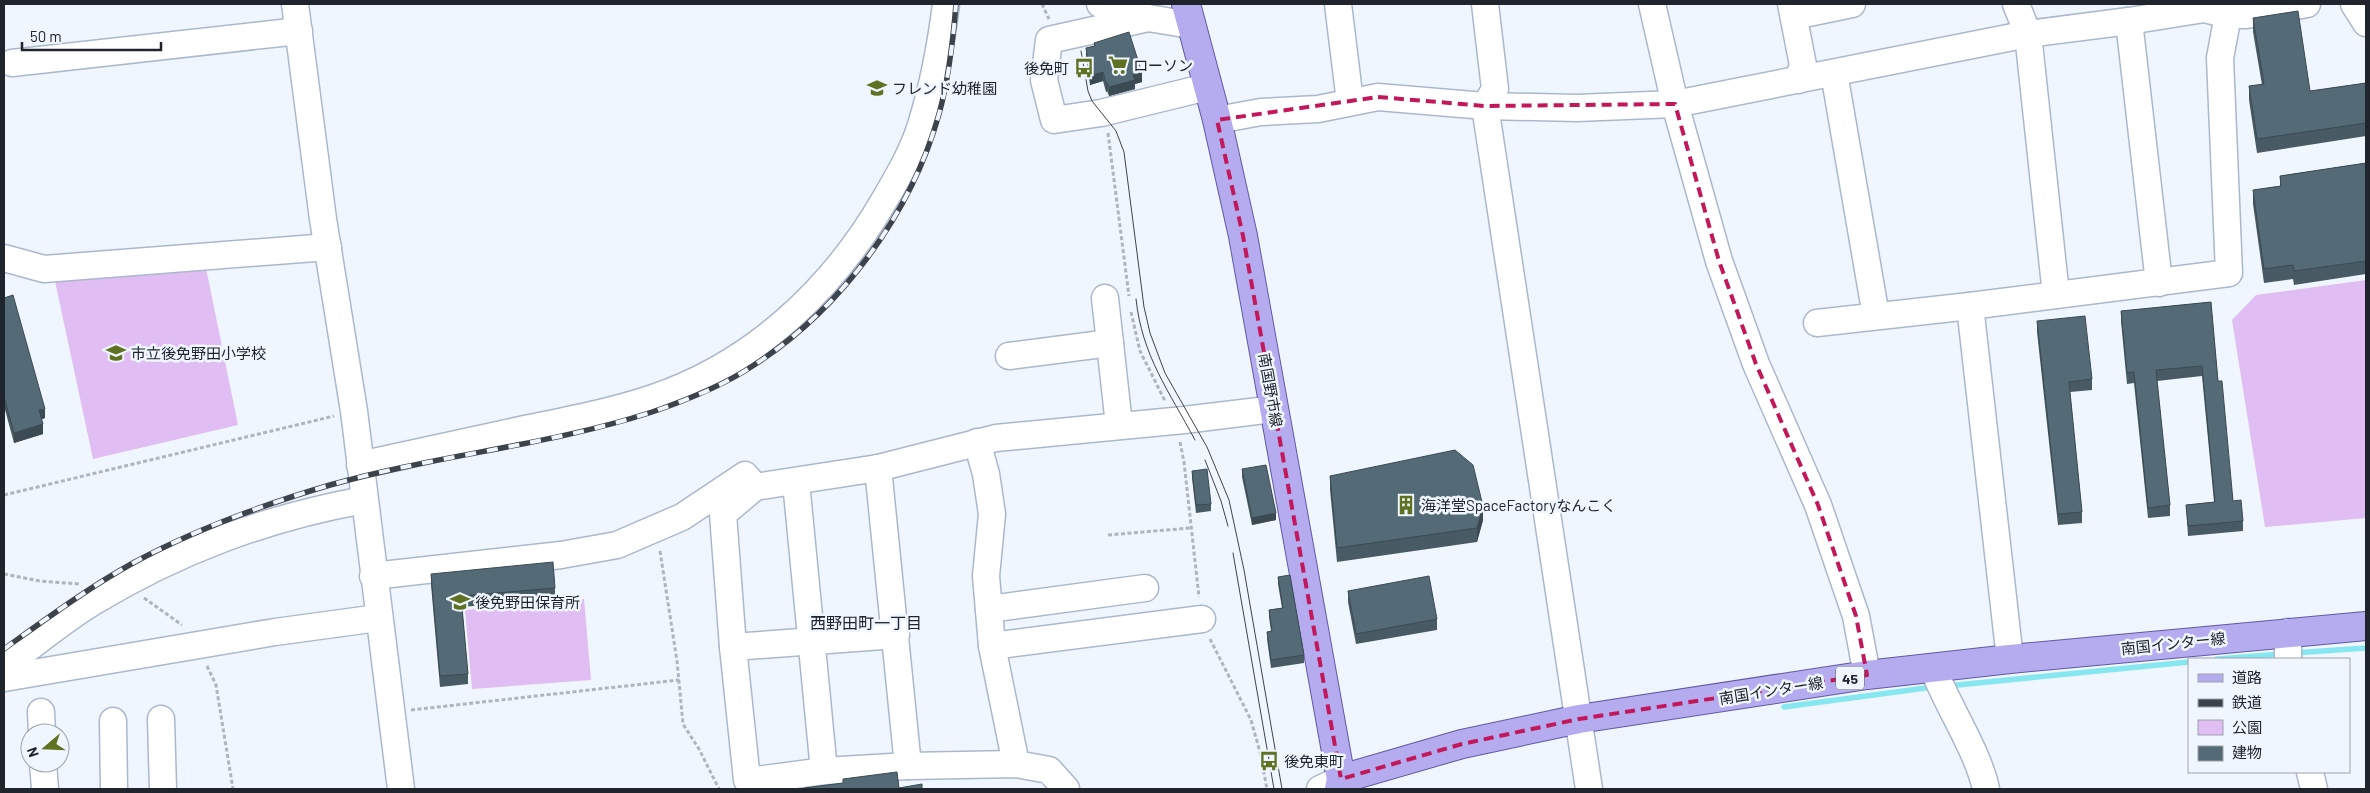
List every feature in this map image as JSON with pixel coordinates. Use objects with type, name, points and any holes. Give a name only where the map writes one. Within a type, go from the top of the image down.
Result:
[{"type":"main road","name":"南国野市線","points":[[1188,14],[1216,120],[1243,236],[1274,409],[1333,786]]},
{"type":"main road","name":"南国インター線","points":[[1333,786],[1462,744],[1579,719],[1867,675],[2010,659],[2288,646],[2366,626]]},
{"type":"street","points":[[295,4],[328,248],[354,411],[378,618],[402,789]]},
{"type":"street","points":[[360,464],[556,423],[654,398],[702,377],[737,358],[786,322],[838,270],[873,221],[904,167],[923,116],[941,36],[946,4]]},
{"type":"street","points":[[1100,4],[1148,18]]},
{"type":"street","points":[[1338,4],[1350,102]]},
{"type":"street","points":[[1485,4],[1495,89],[1485,106],[1590,789]]},
{"type":"street","points":[[1652,4],[1675,104],[1719,261],[1756,364],[1818,505],[1856,616],[1867,675]]},
{"type":"street","points":[[1798,80],[1803,65],[1792,10],[1852,4]]},
{"type":"street","points":[[2016,4],[2028,34],[2056,295]]},
{"type":"street","points":[[1216,120],[1261,112],[1318,109],[1378,97],[1485,106],[1577,108],[1675,104],[2028,34],[2212,9],[2246,16],[2307,4]]},
{"type":"street","points":[[2354,4],[2366,23]]},
{"type":"street","points":[[1817,323],[2229,274],[2220,58],[2212,9]]},
{"type":"street","points":[[1188,14],[1148,18],[1049,40],[1044,80],[1054,120],[1101,114],[1207,86]]},
{"type":"street","points":[[2129,21],[2159,283]]},
{"type":"street","points":[[12,63],[299,31]]},
{"type":"street","points":[[1834,73],[1876,316]]},
{"type":"street","points":[[4,258],[44,269],[328,248]]},
{"type":"street","points":[[1105,298],[1119,425]]},
{"type":"street","points":[[1970,306],[2010,659]]},
{"type":"street","points":[[1009,356],[1110,343]]},
{"type":"street","points":[[1066,789],[1048,770],[1016,764],[908,766],[824,771],[747,780],[733,646],[723,514],[755,487],[878,468],[996,438],[1184,420],[1274,409]]},
{"type":"street","points":[[976,442],[986,474],[992,514],[986,576],[992,646],[1016,764]]},
{"type":"street","points":[[878,468],[908,766]]},
{"type":"street","points":[[373,576],[593,550],[617,545],[682,517],[745,476],[755,487]]},
{"type":"street","points":[[796,482],[813,641],[824,771]]},
{"type":"street","points":[[4,667],[91,603],[194,549],[263,524],[316,509],[364,500]]},
{"type":"street","points":[[989,609],[1145,588]]},
{"type":"street","points":[[4,678],[275,632],[378,618]]},
{"type":"street","points":[[992,646],[1202,619]]},
{"type":"street","points":[[733,646],[896,635]]},
{"type":"street","points":[[1933,668],[1943,695],[1983,774],[1986,789]]},
{"type":"street","points":[[161,719],[163,789]]},
{"type":"street","points":[[113,721],[114,789]]},
{"type":"street","points":[[44,773],[45,789]]},
{"type":"street","points":[[2310,773],[2314,789]]},
{"type":"path","points":[[4,495],[354,411]]},
{"type":"path","points":[[657,528],[679,680],[683,724],[699,749],[719,789]]},
{"type":"path","points":[[1108,535],[1190,528]]},
{"type":"path","points":[[391,712],[679,680]]},
{"type":"highlighted area","points":[[1378,97],[1485,106],[1675,104],[1719,261],[1756,364],[1818,505],[1856,616],[1867,675],[1579,719],[1462,744],[1341,779],[1243,236],[1217,120]]},
{"type":"green space","points":[[206,268],[238,425],[93,459],[55,281]]},
{"type":"green space","points":[[2366,280],[2366,518],[2265,527],[2232,320],[2256,295]]},
{"type":"green space","points":[[584,599],[591,680],[472,689],[465,610]]},
{"type":"building","points":[[2298,11],[2310,91],[2366,83],[2366,123],[2257,139],[2249,86],[2264,84],[2253,18]]},
{"type":"building","points":[[1129,32],[1142,73],[1133,75],[1135,80],[1109,87],[1103,72],[1090,76],[1086,48],[1095,46],[1094,43]]},
{"type":"building","points":[[2366,163],[2366,261],[2294,271],[2293,265],[2264,269],[2253,190],[2281,186],[2280,176]]},
{"type":"building","points":[[13,295],[45,409],[39,410],[43,424],[14,433],[4,397],[4,298]]},
{"type":"building","points":[[2211,302],[2218,381],[2222,381],[2233,501],[2241,500],[2243,521],[2188,526],[2186,505],[2215,502],[2202,366],[2156,370],[2170,505],[2148,508],[2134,372],[2127,373],[2121,311]]},
{"type":"building","points":[[2085,316],[2092,379],[2069,382],[2082,512],[2058,514],[2037,321]]},
{"type":"building","name":"海洋堂SpaceFactoryなんこく","points":[[1455,450],[1473,465],[1483,506],[1477,528],[1337,548],[1330,476]]},
{"type":"building","points":[[1266,465],[1276,513],[1252,518],[1242,469]]},
{"type":"building","points":[[1207,469],[1211,504],[1196,505],[1192,471]]},
{"type":"building","points":[[553,562],[555,588],[461,596],[468,674],[440,676],[431,574]]},
{"type":"building","points":[[1290,575],[1304,655],[1271,660],[1267,632],[1272,631],[1269,610],[1283,608],[1278,577]]},
{"type":"building","points":[[1429,576],[1437,619],[1356,634],[1348,591]]},
{"type":"building","points":[[897,772],[899,788],[922,784],[922,789],[804,789],[843,783],[843,779]]},
{"type":"waterway","points":[[2293,653],[2366,648]]},
{"type":"waterway","points":[[2230,658],[2282,654]]},
{"type":"waterway","points":[[1947,686],[2188,662]]},
{"type":"waterway","points":[[1784,707],[1933,687]]},
{"type":"tram line","points":[[1081,51],[1088,91],[1092,101],[1116,131],[1124,152],[1144,307],[1150,333],[1165,373],[1207,447],[1229,500],[1244,570],[1282,789]]},
{"type":"tram line","points":[[1136,299],[1139,319],[1150,356],[1195,440]]},
{"type":"tram line","points":[[1205,460],[1221,501],[1228,526]]},
{"type":"tram line","points":[[1233,553],[1274,789]]},
{"type":"railway","points":[[4,649],[67,604],[133,563],[181,539],[230,519],[330,485],[370,475],[572,434],[612,424],[652,412],[691,397],[730,380],[754,365],[786,342],[816,316],[843,287],[869,256],[911,188],[927,151],[939,114],[950,59],[956,4]]},
{"type":"place","name":"ローソン","points":[[1118,65]]},
{"type":"place","name":"後免町","points":[[1084,68]]},
{"type":"place","name":"フレンド幼稚園","points":[[877,88]]},
{"type":"place","name":"市立後免野田小学校","points":[[116,353]]},
{"type":"place","name":"海洋堂SpaceFactoryなんこく","points":[[1406,505]]},
{"type":"place","name":"後免野田保育所","points":[[460,602]]},
{"type":"place","name":"後免東町","points":[[1269,761]]},
{"type":"district","name":"西野田町一丁目","points":[[866,622]]}]
